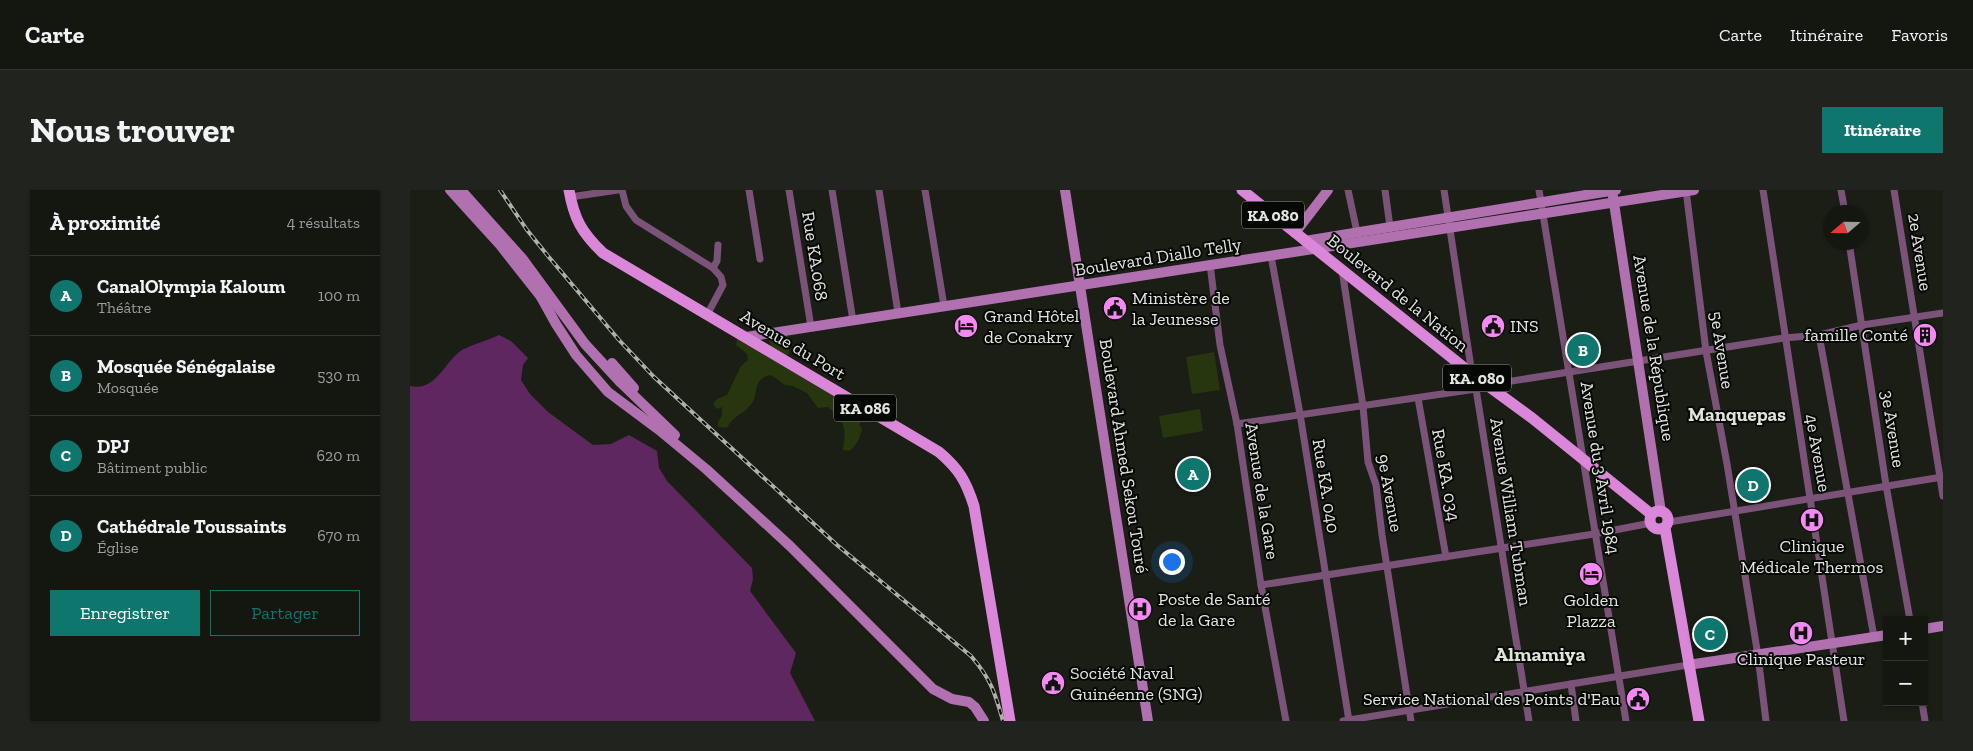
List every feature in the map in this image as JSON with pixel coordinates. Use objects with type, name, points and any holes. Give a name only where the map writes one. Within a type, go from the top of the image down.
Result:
[{"type":"main road","name":"Boulevard de la Nation","points":[[1242,190],[1472,374],[1482,387],[1583,458],[1654,516],[1655,526],[1667,525]]},
{"type":"main road","name":"Avenue du Port","points":[[570,194],[574,213],[581,229],[603,253],[939,452],[959,471],[968,485],[974,506],[1010,721]]},
{"type":"main road","points":[[1667,525],[1688,665],[1699,721]]},
{"type":"street","points":[[450,190],[706,469]]},
{"type":"street","points":[[461,190],[496,227],[544,293],[580,350],[612,387],[790,546],[933,689],[952,699],[969,702],[975,707],[984,721]]},
{"type":"street","points":[[570,194],[620,190],[626,206],[636,220],[713,268],[721,277],[724,285],[707,315]]},
{"type":"street","points":[[749,190],[760,260]]},
{"type":"street","name":"Rue KA.068","points":[[789,190],[811,327]]},
{"type":"street","points":[[832,190],[853,321]]},
{"type":"street","points":[[878,190],[898,313]]},
{"type":"street","points":[[925,190],[944,306]]},
{"type":"street","name":"Boulevard Ahmed Sekou Touré","points":[[1066,190],[1148,721]]},
{"type":"street","points":[[1295,233],[1328,190]]},
{"type":"street","points":[[1348,190],[1357,232]]},
{"type":"street","points":[[1384,190],[1390,227]]},
{"type":"street","points":[[1444,190],[1472,374]]},
{"type":"street","name":"Avenue du 3 Avril 1984","points":[[1539,190],[1626,721]]},
{"type":"street","name":"Avenue de la République","points":[[1612,190],[1639,362],[1654,516]]},
{"type":"street","name":"Boulevard Diallo Telly","points":[[746,337],[1449,228],[1616,190]]},
{"type":"street","name":"Boulevard Diallo Telly","points":[[1305,241],[1448,218],[1542,208],[1614,204],[1689,190]]},
{"type":"street","name":"5e Avenue","points":[[1689,190],[1706,351],[1758,656],[1766,721]]},
{"type":"street","name":"4e Avenue","points":[[1763,190],[1784,338],[1811,499],[1844,721]]},
{"type":"street","points":[[1841,190],[1844,205]]},
{"type":"street","name":"2e Avenue","points":[[1894,190],[1943,496]]},
{"type":"street","points":[[713,268],[717,261],[718,245]]},
{"type":"street","name":"3e Avenue","points":[[1850,250],[1886,485],[1909,616]]},
{"type":"street","name":"Rue KA. 040","points":[[1271,256],[1300,414],[1347,721]]},
{"type":"street","name":"Avenue de la Gare","points":[[1210,264],[1220,345],[1237,424],[1261,585],[1286,721]]},
{"type":"street","name":"9e Avenue","points":[[1342,270],[1363,406],[1368,462],[1376,485],[1411,721]]},
{"type":"street","points":[[1237,424],[1418,398],[1784,338],[1820,335],[1862,325],[1943,313]]},
{"type":"street","points":[[1820,335],[1874,638]]},
{"type":"street","name":"Avenue William Tubman","points":[[1482,387],[1501,548],[1529,721]]},
{"type":"street","name":"Rue KA. 034","points":[[1418,398],[1446,557]]},
{"type":"street","points":[[1667,525],[1733,511],[1941,477]]},
{"type":"street","points":[[1261,585],[1594,534],[1654,516]]},
{"type":"street","points":[[1928,628],[1943,626]]},
{"type":"street","points":[[1347,721],[1688,665],[1883,636]]},
{"type":"street","points":[[1571,684],[1576,721]]},
{"type":"street","points":[[1923,706],[1925,721]]},
{"type":"green space","points":[[787,335],[792,340],[789,346],[789,353],[786,356],[855,406],[863,418],[859,425],[862,428],[859,438],[854,447],[849,451],[843,450],[843,426],[834,412],[828,407],[818,408],[807,393],[793,386],[785,385],[771,375],[758,383],[752,403],[732,420],[727,428],[718,427],[718,422],[722,415],[722,407],[717,409],[713,404],[717,399],[727,395],[741,366],[748,360],[747,354],[736,345],[737,338],[771,348],[769,339]]},
{"type":"green space","points":[[1214,352],[1220,390],[1192,394],[1186,357]]},
{"type":"green space","points":[[1200,409],[1203,431],[1163,438],[1159,416]]},
{"type":"shaded area","points":[[499,335],[511,341],[528,358],[523,365],[521,380],[530,394],[548,412],[593,445],[611,444],[629,435],[657,451],[659,468],[667,481],[752,568],[753,579],[750,591],[796,653],[790,673],[815,721],[410,721],[410,386],[419,387],[427,385],[462,350]]},
{"type":"railway","points":[[500,190],[527,230],[548,256],[619,340],[654,377],[837,545],[971,656],[992,687],[1003,721]]},
{"type":"place","name":"Ministère de la Jeunesse","points":[[1115,308]]},
{"type":"place","name":"Grand Hôtel de Conakry","points":[[966,326]]},
{"type":"place","name":"INS","points":[[1493,326]]},
{"type":"place","name":"famille Conté","points":[[1925,335]]},
{"type":"place","name":"Mosquée Sénégalaise","points":[[1583,350]]},
{"type":"place","name":"CanalOlympia Kaloum","points":[[1193,474]]},
{"type":"place","name":"Cathédrale Toussaints","points":[[1753,485]]},
{"type":"place","name":"Clinique Médicale Thermos","points":[[1812,520]]},
{"type":"place","name":"Golden Plazza","points":[[1591,574]]},
{"type":"place","name":"Poste de Santé de la Gare","points":[[1140,609]]},
{"type":"place","name":"Clinique Pasteur","points":[[1801,633]]},
{"type":"place","name":"DPJ","points":[[1710,634]]},
{"type":"place","name":"Société Naval Guinéenne (SNG)","points":[[1053,683]]},
{"type":"place","name":"Service National des Points d'Eau","points":[[1638,699]]},
{"type":"district","name":"Manquepas","points":[[1737,414]]},
{"type":"district","name":"Almamiya","points":[[1540,654]]}]
